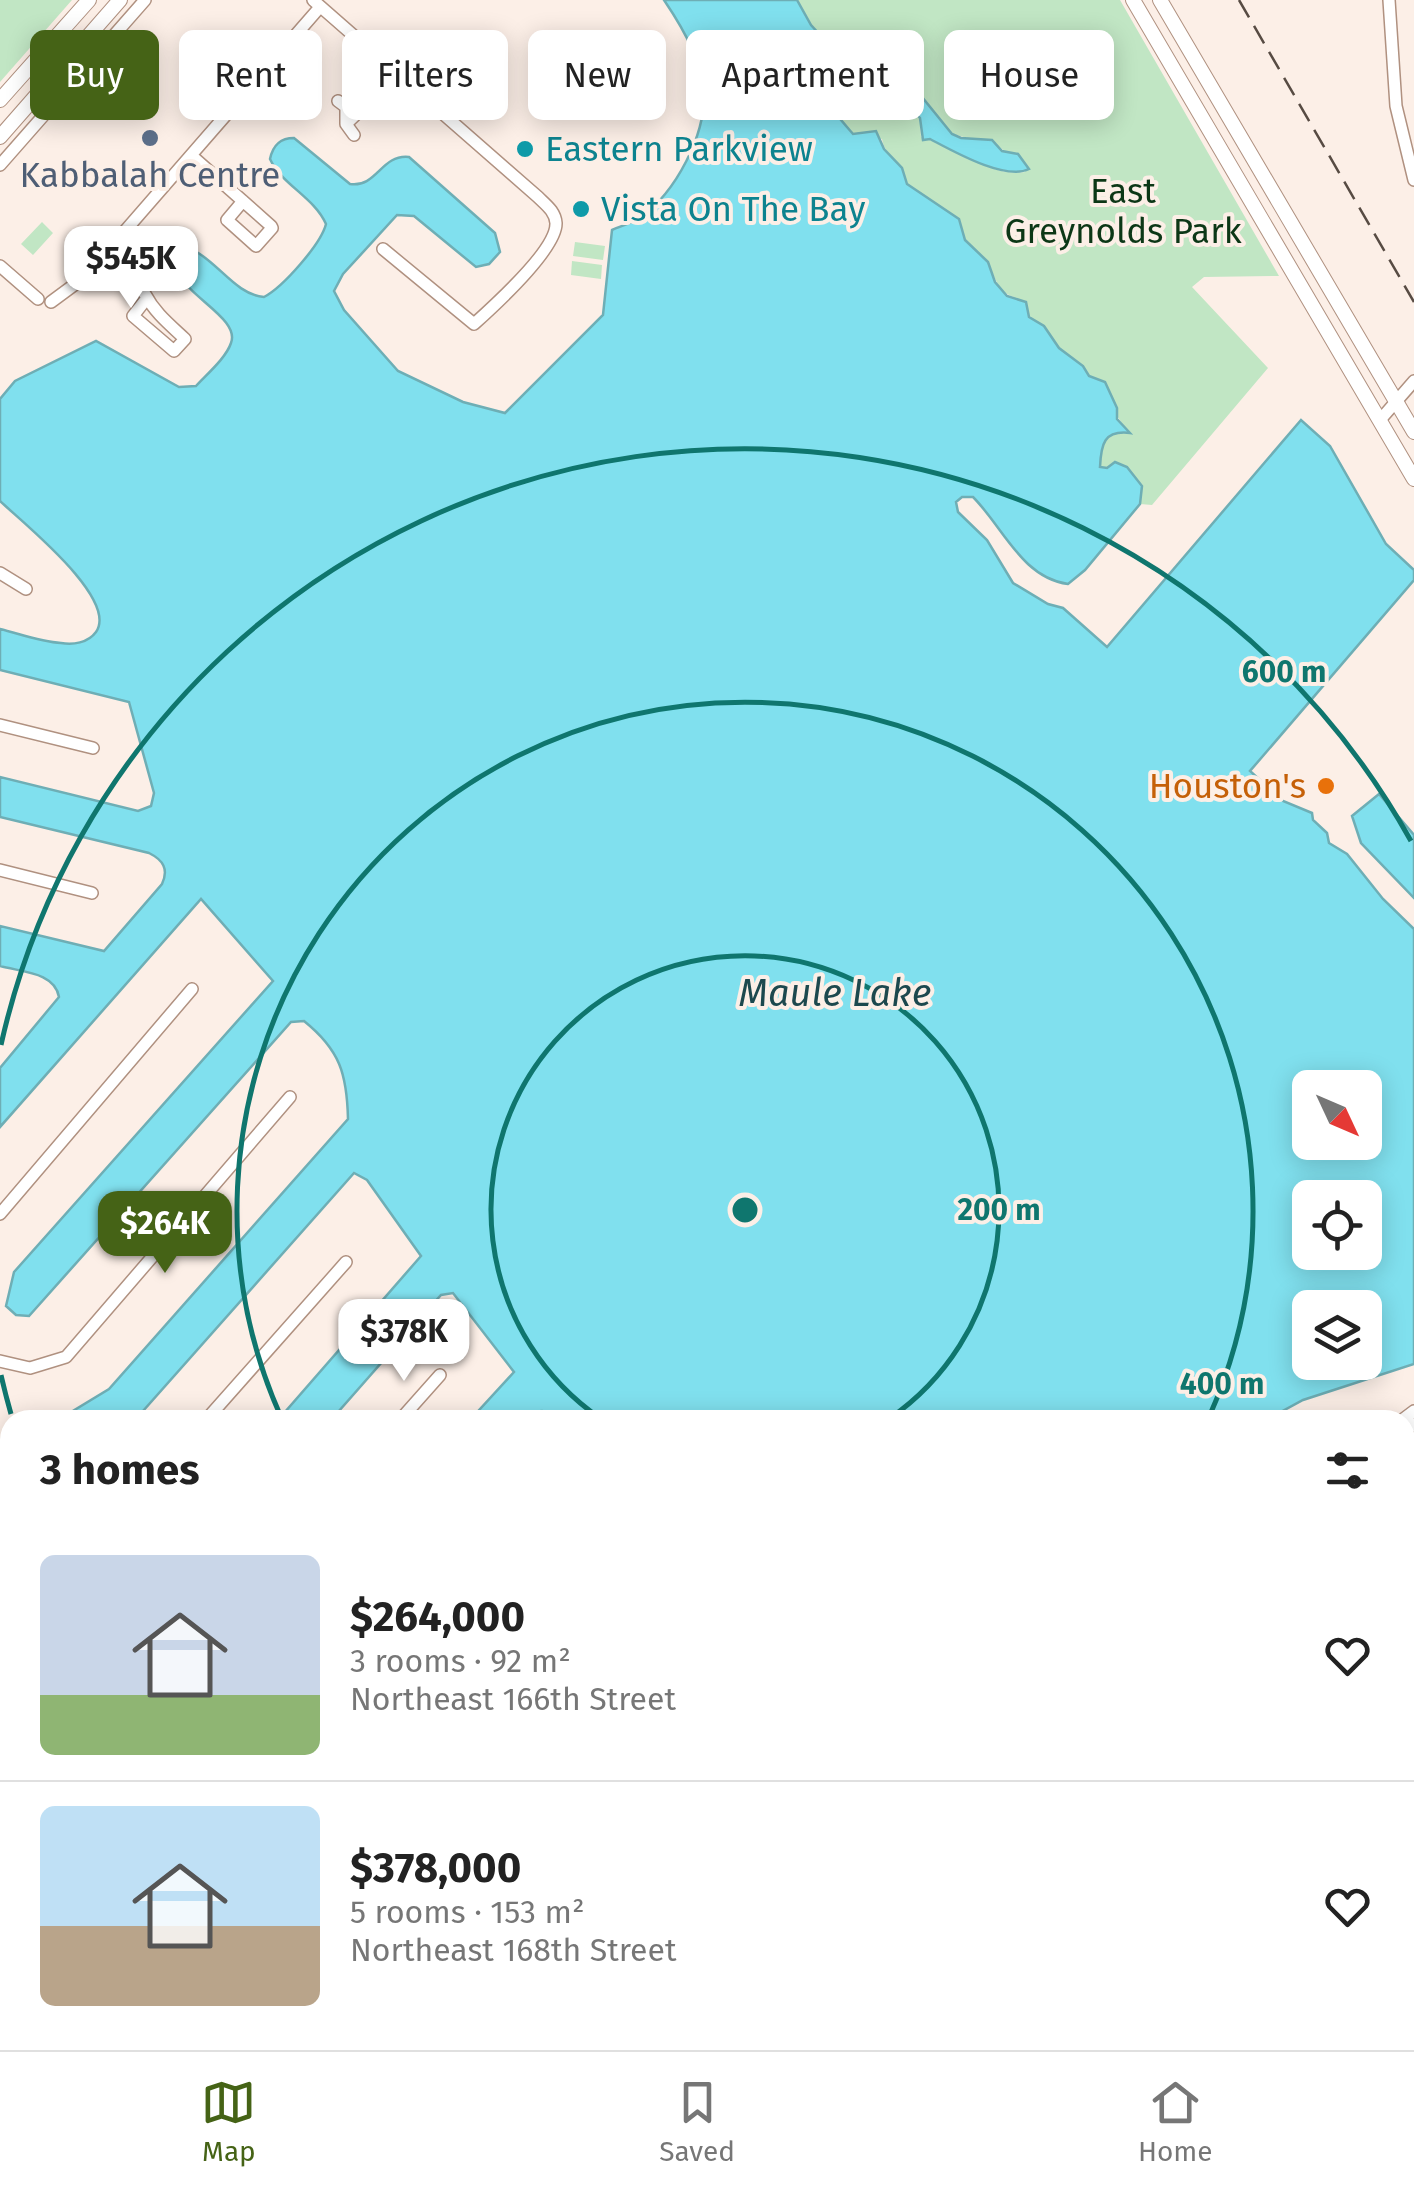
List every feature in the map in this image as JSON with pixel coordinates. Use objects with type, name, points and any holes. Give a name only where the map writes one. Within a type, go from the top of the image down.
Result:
[{"type":"main road","points":[[0,100],[89,0]]},
{"type":"main road","points":[[0,137],[120,0]]},
{"type":"main road","points":[[1133,0],[1414,478]]},
{"type":"main road","points":[[1160,0],[1413,426]]},
{"type":"street","points":[[0,165],[145,0]]},
{"type":"street","points":[[1389,0],[1396,106],[1414,180]]},
{"type":"street","points":[[0,266],[44,300],[74,285],[192,156],[316,3],[347,30]]},
{"type":"street","points":[[338,101],[342,104]]},
{"type":"street","points":[[383,248],[474,324],[532,264],[554,235],[556,224],[551,209],[451,120]]},
{"type":"street","points":[[192,156],[243,201],[272,228],[254,246],[226,220],[243,201]]},
{"type":"street","points":[[104,255],[148,298],[153,309],[184,339],[172,351],[133,316],[148,298]]},
{"type":"street","points":[[1380,420],[1414,381]]},
{"type":"street","points":[[1394,444],[1413,426]]},
{"type":"street","points":[[0,573],[26,589]]},
{"type":"street","points":[[0,725],[93,748]]},
{"type":"street","points":[[0,870],[92,893]]},
{"type":"street","points":[[0,1214],[192,989]]},
{"type":"street","points":[[0,1361],[30,1368],[66,1356],[290,1097]]},
{"type":"street","points":[[215,1410],[346,1262]]},
{"type":"street","points":[[409,1410],[440,1375]]},
{"type":"green space","points":[[0,0],[72,0],[46,30],[30,30],[30,48],[0,82]]},
{"type":"green space","name":"East Greynolds Park","points":[[797,0],[1120,0],[1279,276],[1204,277],[1192,287],[1268,368],[1152,505],[1140,504],[1142,486],[1100,467],[1108,436],[1128,432],[1083,366],[1059,348],[1044,326],[1029,317],[1014,297],[1001,288],[987,261],[965,240],[958,222],[908,184],[882,139],[853,134],[841,120],[920,120],[921,137],[985,165],[1011,173],[1025,172],[1022,164],[998,146],[952,134],[924,100],[924,30],[816,30]]},
{"type":"green space","points":[[42,222],[53,233],[33,255],[21,244]]},
{"type":"green space","points":[[575,242],[605,246],[603,260],[573,256]]},
{"type":"green space","points":[[572,261],[602,265],[601,279],[571,275]]},
{"type":"water","name":"Maule Lake","points":[[664,0],[797,0],[816,30],[686,30],[686,36]]},
{"type":"water","name":"Maule Lake","points":[[924,100],[952,134],[992,140],[1002,151],[1018,154],[1029,169],[1019,172],[993,168],[930,139],[923,140],[920,120],[924,120]]},
{"type":"water","name":"Maule Lake","points":[[701,120],[841,120],[853,134],[876,131],[884,149],[902,168],[907,184],[959,219],[965,240],[988,262],[995,282],[1007,296],[1026,302],[1029,317],[1044,326],[1059,348],[1083,366],[1089,376],[1105,382],[1117,408],[1117,419],[1130,433],[1109,436],[1101,452],[1100,467],[1107,468],[1115,462],[1127,467],[1142,486],[1140,504],[1085,570],[1068,584],[1052,580],[1026,562],[973,497],[962,497],[956,502],[958,512],[987,540],[1013,583],[1048,604],[1063,608],[1107,647],[1301,420],[1330,446],[1386,544],[1414,570],[1414,580],[1250,771],[1283,801],[1312,813],[1313,820],[1327,833],[1329,843],[1347,854],[1383,899],[1414,929],[1414,1364],[1382,1374],[1382,1290],[1292,1290],[1292,1380],[1365,1380],[1284,1410],[479,1410],[514,1372],[453,1293],[441,1295],[340,1410],[287,1410],[421,1256],[367,1180],[354,1173],[144,1410],[74,1410],[109,1389],[348,1119],[339,1064],[326,1042],[304,1021],[291,1022],[29,1316],[16,1315],[6,1306],[14,1272],[273,981],[201,899],[0,1127],[0,1068],[59,997],[51,982],[44,978],[0,966],[0,926],[104,951],[162,884],[165,869],[149,853],[0,817],[0,777],[138,811],[151,806],[154,793],[129,702],[0,670],[0,629],[46,641],[75,643],[93,636],[99,618],[82,582],[47,543],[0,501],[0,399],[15,381],[96,341],[179,387],[196,386],[225,354],[232,333],[219,314],[187,285],[175,264],[195,251],[245,291],[264,297],[291,275],[326,224],[270,159],[278,143],[294,138],[350,184],[367,181],[392,161],[409,157],[495,233],[500,252],[489,264],[476,267],[414,216],[397,215],[343,274],[334,291],[344,310],[398,371],[463,402],[505,413],[603,315],[612,230],[637,220],[665,193],[686,161]]},
{"type":"water","points":[[1379,794],[1414,835],[1414,898],[1361,843],[1352,816]]},
{"type":"railway","points":[[1239,0],[1414,302]]},
{"type":"place","name":"Kabbalah Centre","points":[[150,138]]},
{"type":"place","name":"Eastern Parkview","points":[[525,149]]},
{"type":"place","name":"Vista On The Bay","points":[[581,209]]},
{"type":"place","name":"Houston's","points":[[1326,786]]}]
